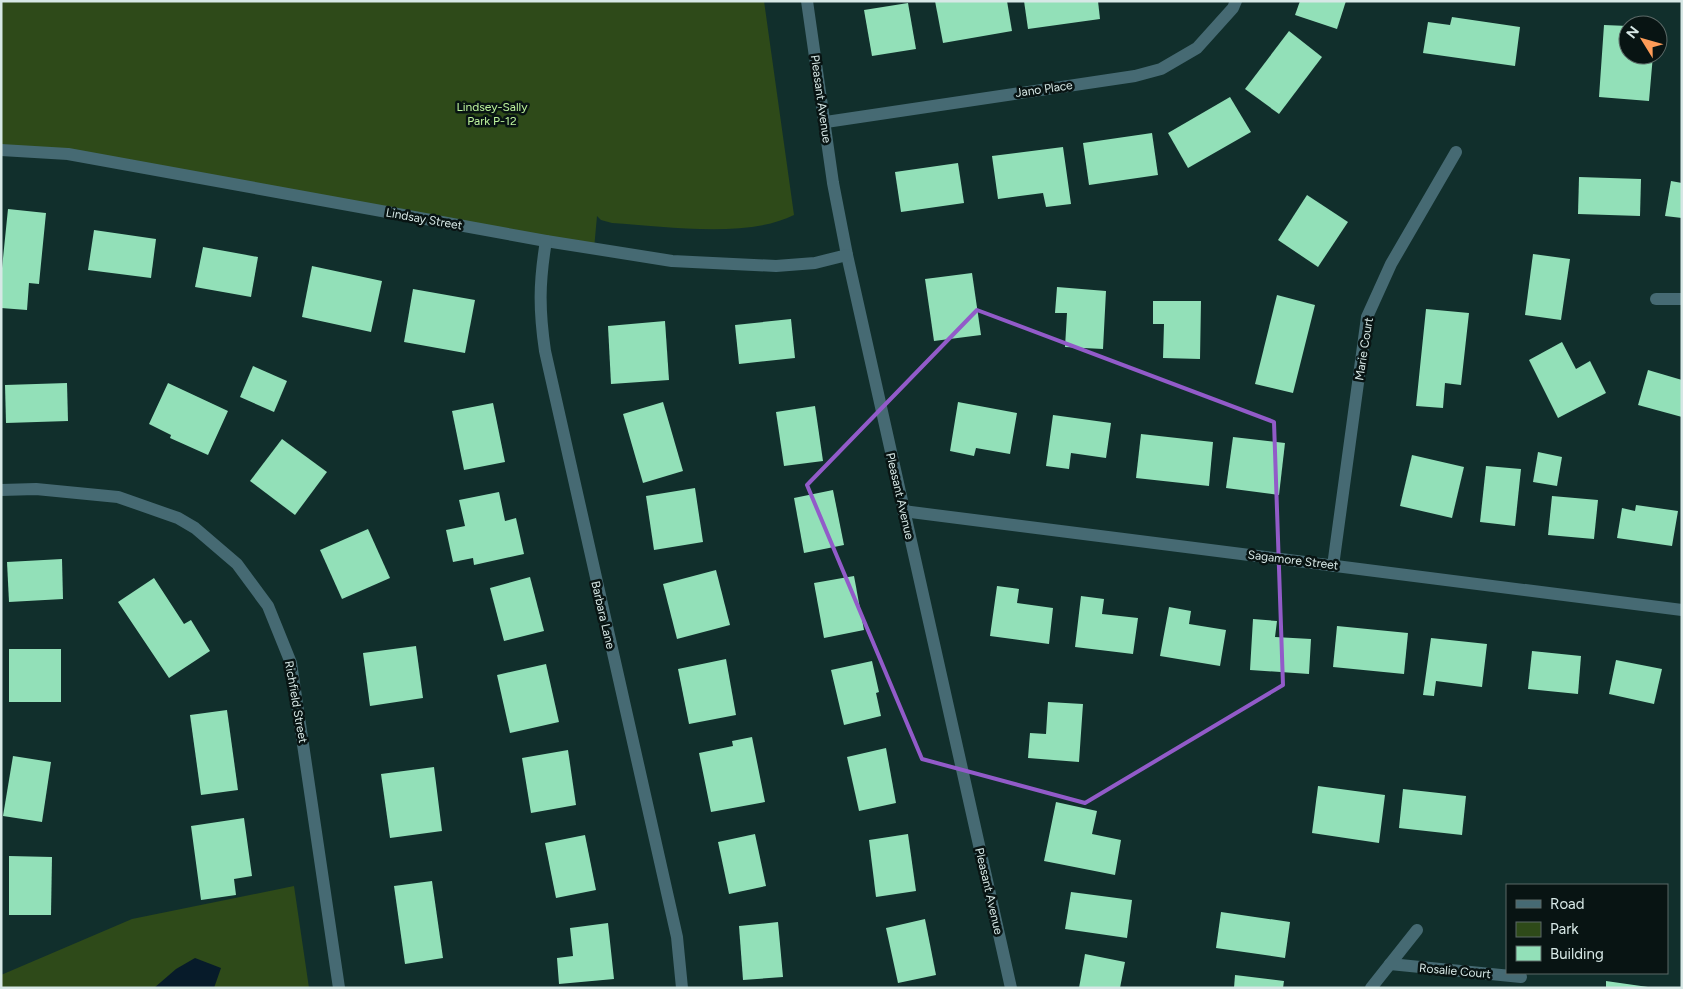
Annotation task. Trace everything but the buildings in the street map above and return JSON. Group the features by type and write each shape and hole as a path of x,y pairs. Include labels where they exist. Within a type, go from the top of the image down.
{"street":[{"name":"Pleasant Avenue","path":"807,1 826,122 833,182 847,255 1011,988"},
{"name":"Jano Place","path":"826,122 1135,76 1161,69 1198,48 1236,1"},
{"name":"Lindsay Street","path":"1,150 68,154 546,242 672,261 733,266 776,266 815,263 847,255"},
{"name":"Marie Court","path":"1333,566 1367,317 1391,264 1456,152"},
{"name":"Barbara Lane","path":"546,242 540,276 539,311 545,352 677,937 682,988"},
{"path":"1656,299 1682,299"},
{"name":"Richfield Street","path":"1,490 36,489 118,497 178,518 195,528 237,564 268,606 291,663 338,988"},
{"name":"Sagamore Street","path":"903,511 1682,610"},
{"path":"1371,988 1417,930"},
{"name":"Rosalie Court","path":"1390,964 1521,977"}],"highlighted area":[{"path":"977,310 1274,422 1283,685 1085,803 922,759 807,485"}],"green space":[{"name":"Lindsey-Sally Park P-12","path":"1,1 764,1 794,215 753,227 729,229 680,228 612,223 601,220 597,216 594,249 64,151 1,151"},
{"path":"294,886 309,988 1,988 1,975 132,919"}],"water":[{"path":"195,958 221,968 214,988 154,988 176,969"}]}
